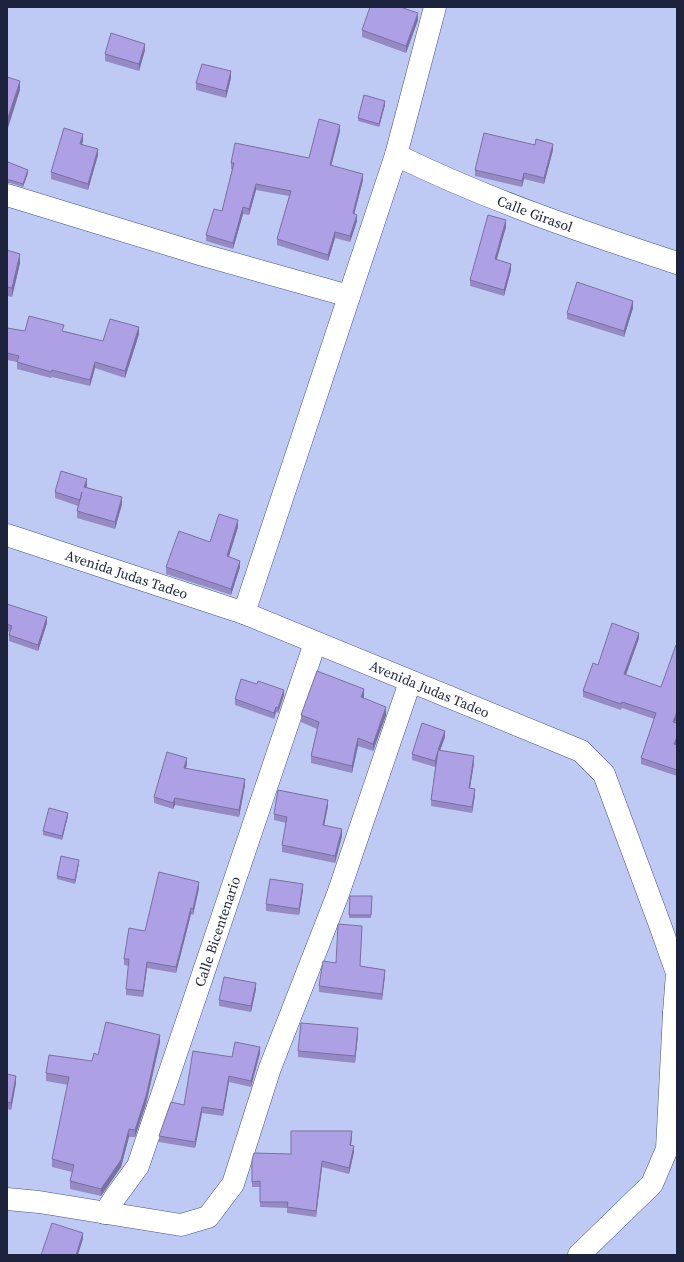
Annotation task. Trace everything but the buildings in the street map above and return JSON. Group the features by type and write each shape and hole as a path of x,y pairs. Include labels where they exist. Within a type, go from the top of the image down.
{"street":[{"path":"244,613 396,155 435,7"},
{"name":"Calle Girasol","path":"396,155 443,178 551,219 677,263"},
{"path":"7,195 203,255 350,296"},
{"name":"Avenida Judas Tadeo","path":"7,535 244,613 581,751 604,774 676,973 676,1013 667,1149 652,1184 579,1255"},
{"name":"Calle Bicentenario","path":"106,1213 116,1196 138,1166 315,643"},
{"path":"7,1199 40,1202 181,1225 208,1217 233,1184 270,1068 338,894 410,682"}]}
